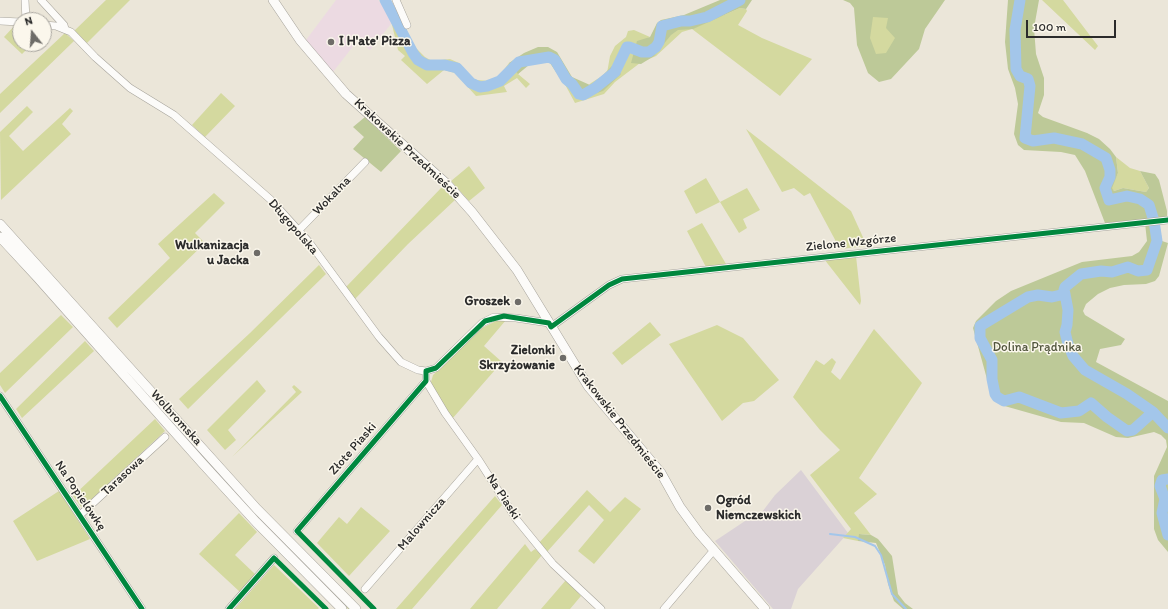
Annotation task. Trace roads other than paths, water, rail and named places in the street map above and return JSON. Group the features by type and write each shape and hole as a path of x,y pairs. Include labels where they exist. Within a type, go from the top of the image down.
{"main road":[{"name":"Krakowskie Przedmieście","path":"273,0 300,40 346,94 447,184 467,206 517,270 588,386 661,474 688,520 764,609"},
{"name":"Wolbromska","path":"0,224 257,509 356,609"},
{"name":"Wolbromska","path":"0,237 214,476 342,609"}],"street":[{"path":"25,0 26,12"},
{"name":"Długopolska","path":"41,0 64,25 65,29 130,88 174,115 270,200 299,230 392,354 409,367 426,371"},
{"path":"396,0 407,25"},
{"path":"0,21 12,22"},
{"path":"52,27 65,29"},
{"name":"Wokalna","path":"299,230 365,162"},
{"name":"Zielone Wzgórze","path":"550,325 609,285 622,279 1165,220"},
{"path":"530,320 537,315 539,306"},
{"path":"426,381 426,371 436,368 485,321 500,316 530,320 550,325"},
{"name":"Na Piaski","path":"426,381 445,413 478,459 517,520 553,564 601,609"},
{"name":"Złote Piaski","path":"297,531 426,381"},
{"name":"Na Popielówkę","path":"0,396 142,609"},
{"name":"Tarasowa","path":"80,515 165,437"},
{"name":"Malownicza","path":"365,589 478,459"},
{"path":"664,609 714,550"},
{"path":"229,609 274,558"}],"waterway":[{"path":"385,0 413,53 418,60 427,65 445,65 457,68 471,83 480,87 500,81 519,62 549,57 555,60 566,79 572,84 579,94 583,95 595,88 615,72 627,47 642,52 649,52 656,47 659,42 662,26 707,17 740,0"},
{"path":"1020,0 1015,30 1016,69 1020,76 1028,79 1030,86 1025,138 1033,141 1054,138 1082,144 1106,158 1110,170 1110,177 1105,188 1109,200 1127,196 1140,199 1149,205 1154,221 1157,241 1147,270 1138,271 1128,267 1112,272 1101,271 1081,274 1065,287 1065,294 1052,297 1038,295 1028,297 980,326 980,338 992,360 992,379 995,394 1004,401 1019,397 1061,413 1079,411 1091,403 1107,417 1127,431 1133,430 1153,412 1168,428"},
{"path":"1065,294 1068,310 1065,332 1073,356 1085,370 1127,394 1153,412"},
{"path":"1168,479 1162,480 1160,486 1165,499 1162,513 1168,535"},
{"path":"830,534 855,537 875,546 881,555 892,594 906,609"}],"place":[{"name":"I H'ate' Pizza","path":"331,42"},
{"name":"Wulkanizacja u Jacka","path":"257,253"},
{"name":"Groszek","path":"518,302"},
{"name":"Zielonki Skrzyżowanie","path":"563,358"},
{"name":"Ogród Niemczewskich","path":"708,508"}],"park label":[{"name":"Dolina Prądnika","path":"1037,348"}]}
